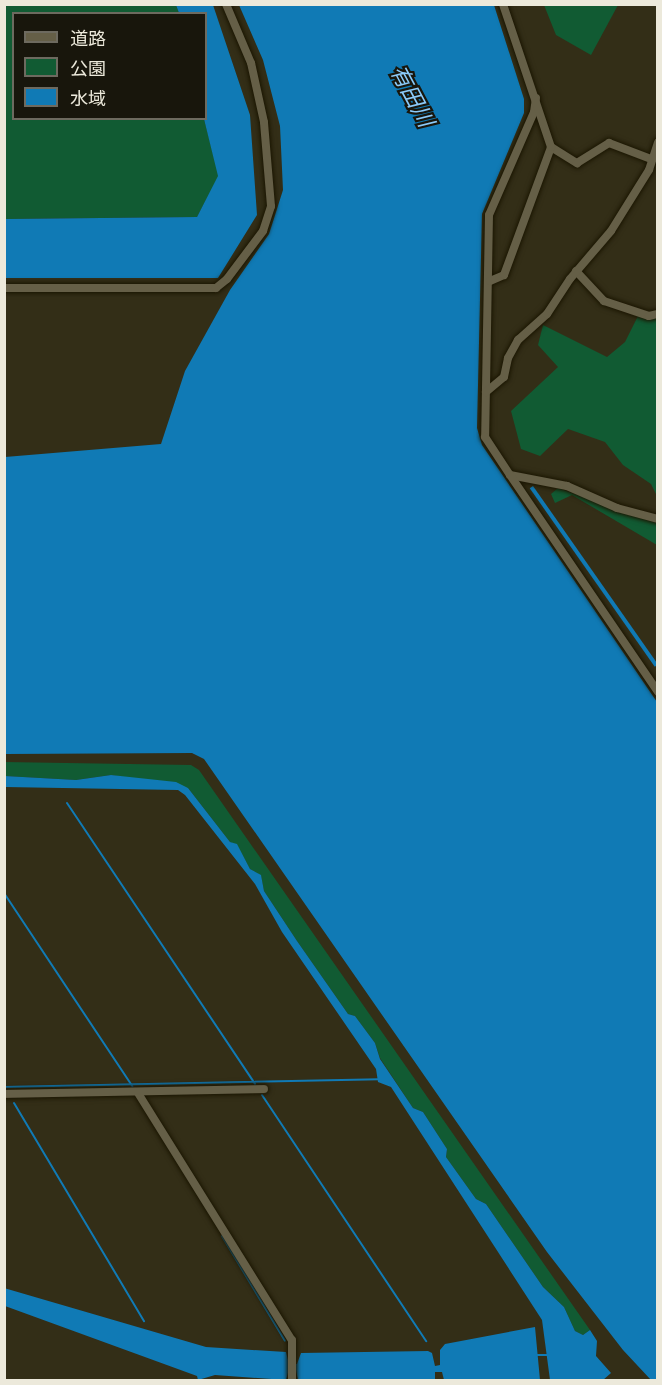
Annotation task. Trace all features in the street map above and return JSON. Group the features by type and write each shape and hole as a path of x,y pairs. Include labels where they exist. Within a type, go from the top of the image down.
{"street":[{"path":"4,288 216,288 227,279 263,231 271,206 264,122 251,63 226,4"},
{"path":"490,280 504,275 551,147 503,4"},
{"path":"536,98 534,112 489,215 490,280 485,437 657,692"},
{"path":"486,392 499,385 512,348 547,314 576,271 611,231 649,170 657,142"},
{"path":"551,147 578,163 609,143 651,159"},
{"path":"649,170 657,177"},
{"path":"576,271 604,301 649,316 657,314"},
{"path":"510,474 567,486 617,508 657,519"},
{"path":"4,1094 264,1089"},
{"path":"138,1093 292,1340 292,1371"}],"green space":[{"path":"4,5 176,5 179,12 12,12 12,120 204,120 219,176 197,217 5,219"},
{"path":"544,5 618,5 591,55 556,35"},
{"path":"638,316 657,319 657,496 651,484 623,465 605,442 568,429 540,456 521,449 511,411 558,367 538,345 543,325 607,357 625,342"},
{"path":"558,488 657,523 657,545 572,495 555,503 551,494"},
{"path":"4,762 191,765 199,770 590,1330 583,1335 575,1331 564,1307 543,1287 486,1204 476,1199 446,1157 447,1149 423,1112 413,1108 380,1058 375,1043 355,1016 348,1014 297,941 264,891 261,876 250,869 237,845 230,842 188,788 111,775 76,780 5,776"}],"water":[{"path":"176,5 213,5 250,115 257,215 218,278 5,278 5,219 197,217 218,176 204,120 207,120 207,12 179,12"},
{"name":"有田川","path":"239,5 494,5 524,99 524,113 482,214 477,428 482,445 657,702 657,1380 651,1380 623,1350 547,1252 204,759 192,753 5,754 5,457 161,444 185,371 230,290 269,234 283,190 280,126 263,60"},
{"path":"533,486 658,665 655,667 530,488"},
{"path":"111,775 176,782 188,788 230,842 237,844 250,869 261,875 264,891 297,941 348,1014 355,1016 375,1043 380,1059 413,1108 423,1112 447,1149 446,1157 476,1199 486,1204 543,1287 564,1307 575,1331 583,1335 590,1330 597,1341 596,1356 611,1373 603,1380 550,1380 542,1320 391,1087 378,1082 376,1069 282,932 255,884 185,795 178,790 5,787 5,776 76,780"},
{"path":"4,1288 206,1347 286,1352 289,1364 297,1364 301,1353 428,1351 432,1353 435,1366 440,1365 440,1350 445,1344 535,1327 540,1380 444,1380 442,1372 435,1372 435,1380 298,1380 296,1370 289,1369 286,1380 215,1375 198,1380 197,1376 5,1306"}],"waterway":[{"path":"67,803 255,1084"},
{"path":"4,893 132,1086"},
{"path":"4,1087 379,1079"},
{"path":"262,1095 426,1341"},
{"path":"14,1103 144,1321"},
{"path":"222,1236 285,1341"},
{"path":"537,1355 549,1355"}]}
